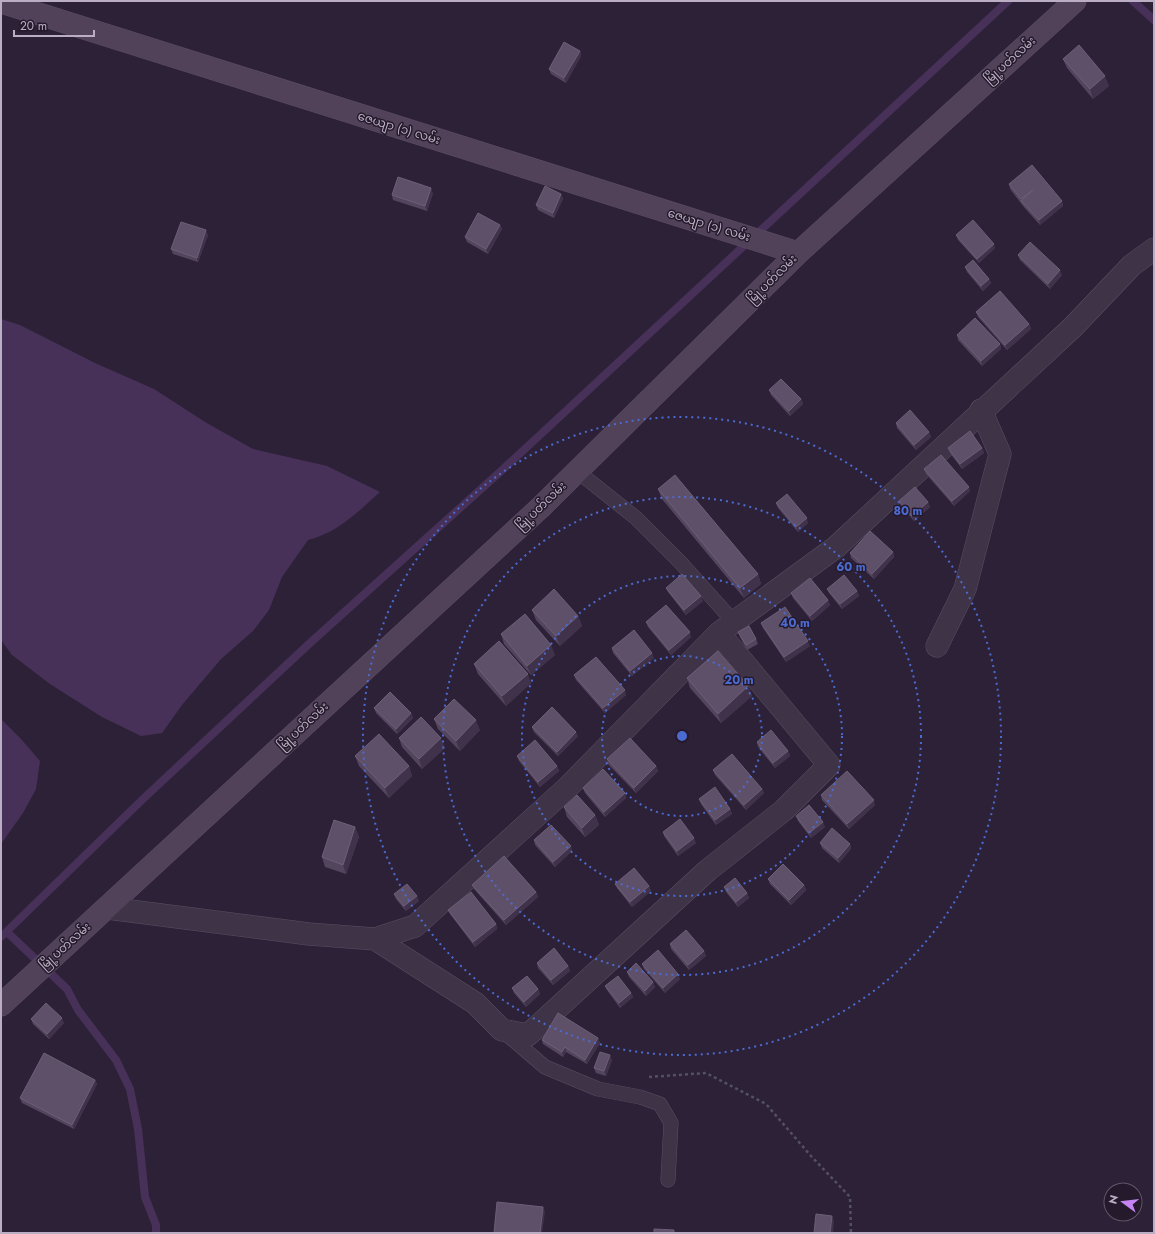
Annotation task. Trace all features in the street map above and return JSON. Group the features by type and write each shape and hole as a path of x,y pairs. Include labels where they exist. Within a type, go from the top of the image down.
{"main road":[{"name":"မြို့ပတ်လမ်း","path":"1,1005 535,512 798,253 1075,1"},
{"name":"ဇေယျာ (၁) လမ်း","path":"1,2 798,253"}],"street":[{"path":"107,908 309,934 375,939 415,926 567,788 726,627 836,547 981,410 1073,327 1132,265 1154,249"},
{"path":"937,646 965,589 1000,454 981,410"},
{"path":"375,939 475,1003 502,1030 528,1035 708,870 784,810 829,765 726,627"}],"lane":[{"path":"577,471 636,518 680,562 726,627"},
{"path":"502,1030 545,1066 598,1089 640,1097 660,1104 671,1123 668,1180"}],"path":[{"path":"640,1097 648,1077 706,1073 766,1104 811,1156 850,1197 851,1233"}],"shaded area":[{"path":"1,319 20,325 95,363 154,389 205,422 253,449 327,466 380,492 338,527 319,537 308,540 282,577 269,610 253,631 221,659 182,705 162,733 141,736 102,717 50,684 12,655 1,640"},
{"path":"1,719 40,761 36,789 23,813 1,844"}],"building":[{"path":"564,42 580,51 564,78 549,69"},
{"path":"1079,45 1105,76 1090,89 1063,59"},
{"path":"1032,165 1062,201 1039,220 1021,201 1033,190 1021,199 1009,184"},
{"path":"398,177 431,188 425,206 392,195"},
{"path":"545,186 561,194 553,213 536,205"},
{"path":"478,213 500,225 486,249 465,237"},
{"path":"973,220 994,244 977,259 956,235"},
{"path":"181,222 206,230 197,258 171,249"},
{"path":"1030,242 1060,270 1048,284 1018,255"},
{"path":"973,260 989,279 981,286 965,267"},
{"path":"1000,291 1029,324 1005,345 976,312"},
{"path":"975,318 1000,344 981,361 957,335"},
{"path":"781,379 801,399 789,411 769,390"},
{"path":"910,410 929,432 914,445 896,423"},
{"path":"970,431 982,448 960,464 948,448"},
{"path":"941,455 969,487 952,501 924,469"},
{"path":"675,475 758,574 740,588 658,489"},
{"path":"915,487 928,502 912,516 899,501"},
{"path":"787,494 807,518 796,527 776,503"},
{"path":"870,531 893,552 872,574 850,553"},
{"path":"682,574 701,596 684,610 666,588"},
{"path":"844,575 857,591 840,604 827,589"},
{"path":"810,578 828,600 810,616 791,593"},
{"path":"554,589 578,616 556,636 532,610"},
{"path":"666,605 690,632 669,650 646,622"},
{"path":"785,607 808,641 784,657 761,623"},
{"path":"525,614 551,645 527,666 501,634"},
{"path":"749,626 756,639 746,645 738,632"},
{"path":"634,630 652,653 630,671 612,648"},
{"path":"499,641 528,674 502,696 474,664"},
{"path":"718,651 748,686 718,714 687,678"},
{"path":"596,657 625,690 603,708 574,675"},
{"path":"390,692 411,713 396,729 374,708"},
{"path":"454,699 476,720 456,741 434,719"},
{"path":"552,707 576,732 557,752 532,727"},
{"path":"421,717 441,738 419,759 399,738"},
{"path":"771,730 788,751 773,763 757,742"},
{"path":"379,734 409,766 385,788 355,756"},
{"path":"630,738 656,766 634,788 607,759"},
{"path":"535,740 557,766 538,782 517,756"},
{"path":"732,754 762,789 744,805 713,770"},
{"path":"603,769 625,793 604,812 583,788"},
{"path":"847,771 874,800 847,824 821,795"},
{"path":"715,787 730,809 715,820 699,799"},
{"path":"577,795 595,815 582,828 564,807"},
{"path":"809,805 823,822 809,833 796,816"},
{"path":"680,819 694,838 677,851 663,832"},
{"path":"334,820 355,827 343,865 322,857"},
{"path":"551,825 571,846 553,862 534,840"},
{"path":"832,828 850,844 838,858 820,843"},
{"path":"504,856 536,892 504,920 472,885"},
{"path":"783,864 804,885 789,900 768,879"},
{"path":"634,868 649,886 630,902 615,884"},
{"path":"735,878 747,893 736,902 724,887"},
{"path":"407,884 417,896 404,906 394,894"},
{"path":"471,892 496,924 473,942 448,910"},
{"path":"686,930 704,951 688,965 670,944"},
{"path":"554,948 568,966 551,980 537,963"},
{"path":"658,950 678,974 663,988 642,964"},
{"path":"636,963 653,982 645,991 627,972"},
{"path":"527,976 538,989 524,1002 512,988"},
{"path":"618,976 631,993 619,1003 605,986"},
{"path":"46,1003 62,1018 47,1034 31,1019"},
{"path":"558,1013 598,1038 585,1060 565,1047 562,1052 542,1040"},
{"path":"600,1052 610,1055 604,1071 594,1068"},
{"path":"44,1053 95,1080 72,1125 20,1098"},
{"path":"497,1202 543,1207 540,1233 494,1233"},
{"path":"816,1214 832,1216 830,1233 814,1233"},
{"path":"654,1229 674,1230 674,1233 654,1233"}],"waterway":[{"path":"1,937 143,799 310,643 500,472 1008,1"},
{"path":"1133,1 1154,20"},
{"path":"7,932 67,989 78,1010 116,1060 130,1089 138,1129 145,1197 156,1225 156,1233"}]}
